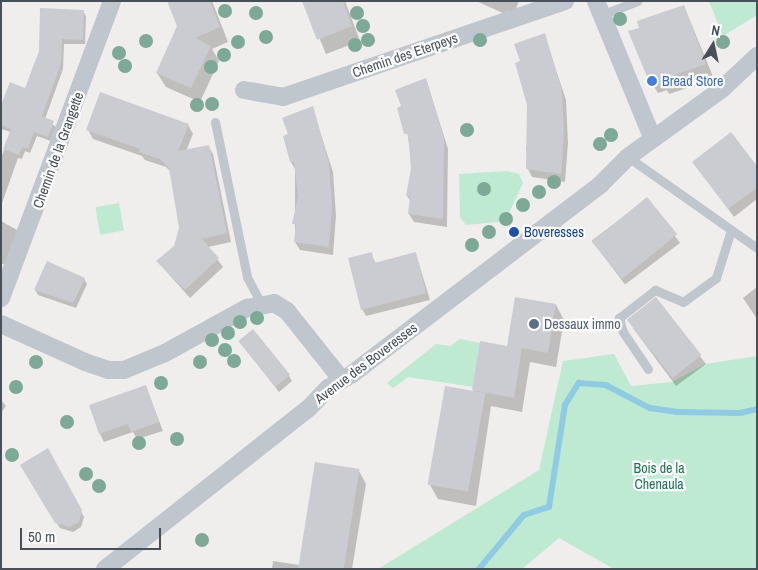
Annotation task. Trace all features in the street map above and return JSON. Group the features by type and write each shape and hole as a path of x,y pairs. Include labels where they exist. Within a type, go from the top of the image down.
{"street":[{"name":"Chemin de la Grangette","path":"1,298 112,1"},
{"name":"Chemin des Eterpeys","path":"244,90 283,97 565,1"},
{"path":"598,8 653,139"},
{"name":"Avenue des Boveresses","path":"105,569 342,380 601,184 628,158 722,89 757,56"},
{"path":"1,324 85,362 108,370 124,370 165,353 261,303 274,303 287,310 342,380"}],"lane":[{"path":"598,8 637,1"},
{"path":"215,122 247,277 261,303"},
{"path":"628,158 757,248"},
{"path":"648,369 623,332 619,318 655,290 683,302 716,278 731,230"}],"green space":[{"path":"709,1 757,1 757,15 723,36"},
{"path":"507,171 519,174 523,183 508,215 498,222 466,225 460,217 459,174"},
{"path":"119,203 124,231 100,235 95,207"},
{"path":"460,339 480,343 473,387 408,377 393,388 387,383 436,344 450,346"},
{"name":"Bois de la Chenaula","path":"614,354 631,386 672,382 705,364 757,356 757,569 614,569 559,538 522,569 378,569 539,470 563,361"}],"building":[{"path":"167,1 210,1 220,27 195,38 211,46 191,88 156,73 177,26"},
{"path":"302,1 343,1 352,26 317,40"},
{"path":"684,5 706,64 660,80 658,76 648,79 628,31 639,28 637,21"},
{"path":"40,8 84,10 83,40 62,39 61,64 42,116 54,121 48,137 34,132 28,149 22,147 19,155 3,149 11,129 1,125 1,105 10,82 25,88 39,51"},
{"path":"545,33 562,91 564,134 561,174 526,169 527,105 515,63 520,61 514,44"},
{"path":"426,78 444,139 443,219 408,214 410,196 406,196 411,168 408,134 404,134 397,108 401,106 395,90"},
{"path":"100,92 189,124 178,151 209,145 227,233 202,239 219,258 185,290 156,261 174,246 179,228 169,168 160,159 139,152 140,149 86,130"},
{"path":"313,106 329,163 332,207 329,247 294,242 296,224 292,224 298,196 294,162 290,162 283,136 288,134 282,118"},
{"path":"731,132 757,166 757,188 728,209 692,162"},
{"path":"647,197 677,234 622,279 592,242"},
{"path":"372,252 374,263 416,252 426,293 361,310 348,258"},
{"path":"47,261 85,278 73,303 34,290"},
{"path":"515,297 556,304 548,353 522,348 514,398 472,390 480,341 507,346"},
{"path":"656,297 702,355 672,378 627,320"},
{"path":"253,329 290,375 275,387 238,341"},
{"path":"146,385 159,422 131,432 128,424 99,434 89,405"},
{"path":"445,386 485,393 468,492 428,484"},
{"path":"48,448 82,510 79,522 70,527 55,523 20,465"},
{"path":"315,462 359,469 344,569 298,569"}],"waterway":[{"path":"479,569 524,515 549,507 565,405 579,383 606,385 650,408 678,412 740,413 757,409"}],"place":[{"name":"Bread Store","path":"652,81"},
{"name":"Boveresses","path":"514,232"},
{"name":"Dessaux immo","path":"534,324"}]}
